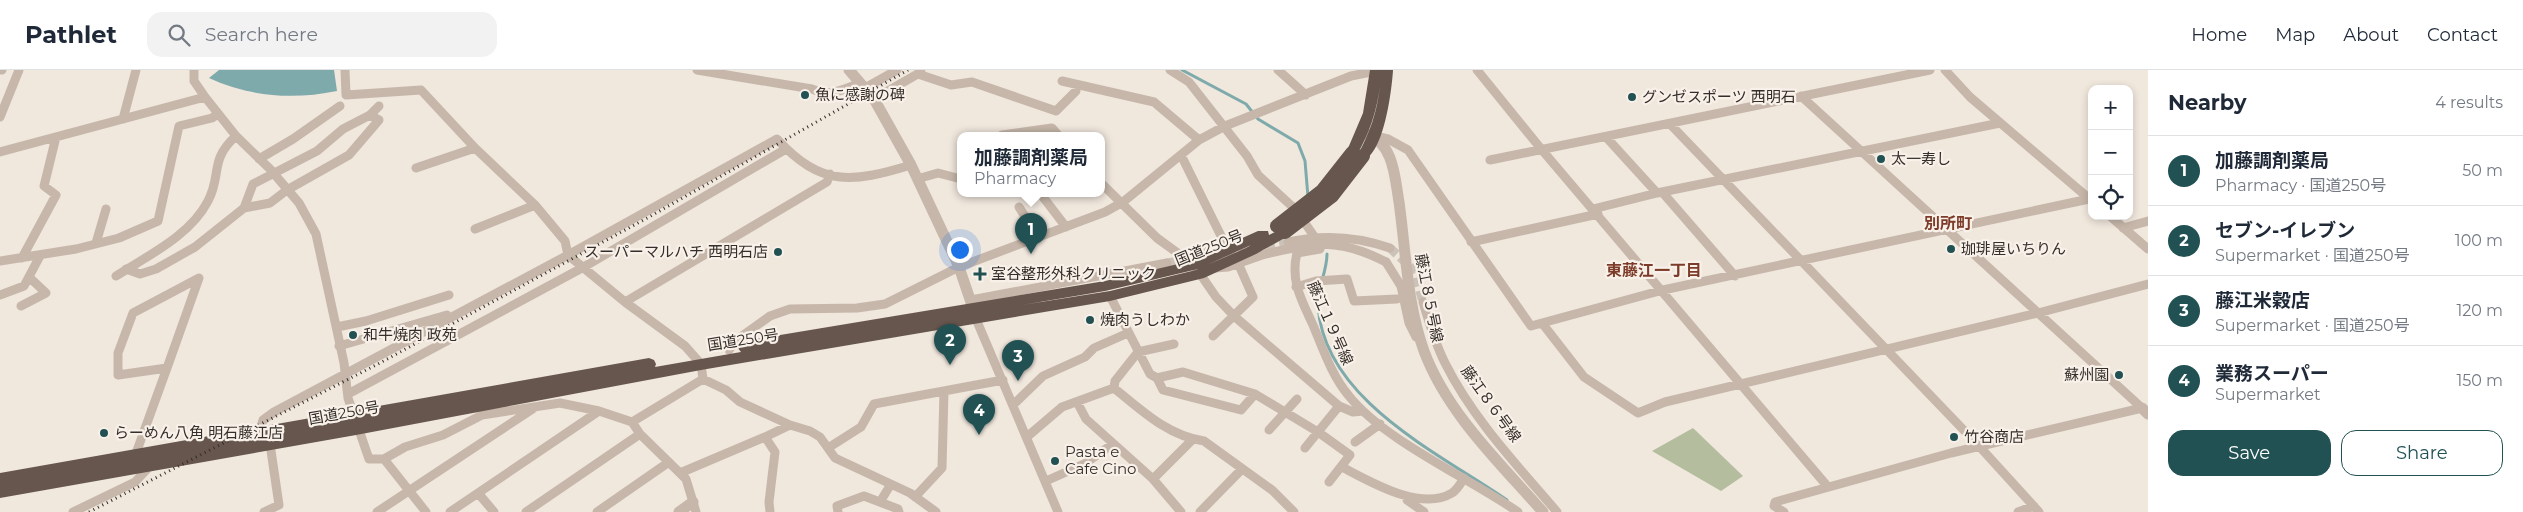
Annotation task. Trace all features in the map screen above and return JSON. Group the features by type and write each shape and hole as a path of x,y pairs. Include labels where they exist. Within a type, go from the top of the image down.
{"highway":[{"name":"国道250号","path":"0,480 259,433 355,423 699,366 974,309 1110,296 1251,251 1284,233 1332,196 1384,111 1383,70"},
{"name":"国道250号","path":"699,366 729,350 1106,286 1202,267"},
{"name":"国道250号","path":"0,491 270,444 355,423"}],"street":[{"path":"0,117 19,70"},
{"path":"123,119 136,70"},
{"path":"194,70 194,81 205,97 236,136 300,203 316,234 344,363 342,375 355,423 369,459 384,459 405,447 443,434 482,415 560,403 599,411 632,422 640,434 686,479 694,507 679,512"},
{"path":"345,70 346,95 421,90 475,148 535,205 565,241 568,255 625,302 685,346 699,366 740,402 769,417 810,431 820,437 835,458 891,484 915,497 936,512"},
{"path":"697,70 812,89 820,94 834,94 862,86 897,70"},
{"path":"849,70 874,100 911,166 958,267 1058,512"},
{"path":"1170,70 1189,82 1225,126 1258,175 1295,209 1314,236"},
{"path":"1278,70 1306,95"},
{"path":"729,350 738,340 770,316 790,309 857,308 885,304 958,267 1105,212 1123,202 1199,140 1225,126 1351,76 1383,70"},
{"path":"1477,70 1542,150 1596,211 1828,486"},
{"path":"1490,160 1930,70"},
{"path":"1945,70 1970,97 2088,198"},
{"path":"874,100 921,72 951,85 972,82 1056,111 1076,91"},
{"path":"1062,81 1154,102 1167,111 1199,140"},
{"path":"1801,96 2146,409"},
{"path":"0,152 205,97"},
{"path":"259,159 293,139 340,106"},
{"path":"244,208 253,184 316,151 343,129 370,115 379,106"},
{"path":"0,261 40,256 119,238 158,221 179,126 212,118 218,114"},
{"path":"126,270 140,274 156,269 195,247 244,208 270,203 287,190 349,155 379,120 370,115"},
{"path":"1470,242 1660,193 2000,123"},
{"path":"1670,124 1979,446 2036,509"},
{"path":"1023,132 1052,128 1055,132"},
{"path":"1369,134 1388,138 1408,150 1470,242 1531,326 1662,290 1803,262 2088,200"},
{"name":"藤江８５号線","path":"1369,134 1387,152 1393,170 1400,230 1423,350 1448,396 1544,512"},
{"path":"116,276 192,224 208,200 220,150 236,136"},
{"path":"22,258 56,195 44,186 56,137"},
{"path":"1606,137 1735,276"},
{"path":"259,433 263,420 274,412 568,255 777,139 806,166 820,173 849,176 911,166"},
{"path":"416,168 475,148"},
{"path":"348,394 582,268 786,149"},
{"path":"1181,154 1225,244 1200,254 1202,267"},
{"path":"625,302 827,182 830,174"},
{"path":"917,179 938,174 957,179"},
{"path":"1105,188 1114,198 1123,202 1157,238 1202,267 1234,316 1339,406 1353,412 1363,411"},
{"path":"1043,197 1066,227"},
{"path":"475,229 535,205"},
{"path":"1019,207 1038,237"},
{"path":"96,242 106,209"},
{"path":"2114,220 2148,249"},
{"path":"2123,228 2148,221"},
{"path":"1284,233 1344,236 1375,242 1390,248"},
{"name":"藤江１９号線","path":"1314,236 1320,248 1297,253 1293,264 1296,287 1343,390 1363,411 1380,424 1464,478 1504,508 1518,512"},
{"path":"1202,267 1228,267 1265,254 1323,243 1342,243 1361,248 1386,262 1401,286 1409,323 1423,350"},
{"path":"0,295 24,286 40,256"},
{"path":"974,309 1167,263"},
{"path":"1213,336 1252,297 1238,263"},
{"path":"21,306 46,293 30,277"},
{"path":"135,456 167,368 199,278 133,313 118,353 118,375 167,368"},
{"path":"1296,287 1316,281 1347,279 1354,301 1397,299"},
{"path":"1542,323 1584,377 1638,413 1665,402 2038,313 2148,284"},
{"path":"337,327 366,322 449,295"},
{"path":"1110,296 1150,374 1157,378 1163,390 1241,410 1255,394"},
{"name":"藤江８６号線","path":"1423,302 1429,329 1455,386 1476,415 1557,512"},
{"path":"339,346 465,310"},
{"path":"1014,404 1043,376 1085,357 1094,348 1128,333"},
{"path":"1114,388 1114,381 1138,352 1174,344"},
{"path":"632,422 699,366"},
{"path":"1157,378 1183,372 1255,394 1285,412 1318,432 1350,455 1329,482"},
{"path":"828,448 861,427 874,404 1003,380"},
{"path":"1028,436 1062,407 1114,388"},
{"path":"1114,388 1168,428 1191,441 1204,441 1272,490 1294,512"},
{"path":"915,497 942,468 944,391"},
{"path":"1269,430 1298,399"},
{"path":"1077,402 1086,419 1153,479 1181,512"},
{"path":"377,512 538,406"},
{"path":"1305,448 1339,406"},
{"path":"1784,512 1774,506 1775,502 1979,446 2146,409"},
{"path":"450,512 599,411"},
{"path":"1356,442 1380,424"},
{"path":"680,473 790,425"},
{"path":"526,512 640,434"},
{"path":"764,437 774,452 769,502 770,512"},
{"path":"1153,479 1191,441"},
{"path":"264,512 279,505 270,444"},
{"path":"1046,481 1084,464 1113,444"},
{"path":"384,459 426,512"},
{"path":"598,512 669,462"},
{"path":"73,512 135,482 151,464"},
{"path":"1342,467 1407,500 1424,512"},
{"path":"1200,512 1242,469"},
{"path":"1407,500 1439,500 1453,493 1464,478"},
{"path":"880,502 891,484"},
{"path":"478,493 494,512"},
{"path":"838,512 837,506 864,496 898,508 899,512"},
{"path":"2018,512 2036,509"}],"green space":[{"path":"1693,428 1743,476 1721,491 1652,451"}],"water":[{"path":"219,70 334,70 337,91 288,96 256,93 209,78"}],"waterway":[{"path":"1182,70 1246,104 1258,119 1298,143 1305,161 1308,197"},
{"path":"1327,254 1318,306 1325,339 1340,369 1363,396 1389,421 1419,443 1507,500"}],"tunnel":[{"path":"1226,253 1288,242"},
{"path":"1390,248 1414,270 1423,302"},
{"path":"1167,263 1209,256"}],"railway":[{"path":"89,512 378,364 649,217 908,70"}],"place":[{"name":"魚に感謝の碑","path":"805,95"},
{"name":"グンゼスポーツ 西明石","path":"1632,97"},
{"name":"太一寿し","path":"1881,159"},
{"name":"珈琲屋いちりん","path":"1951,249"},
{"name":"スーパーマルハチ 西明石店","path":"778,252"},
{"name":"加藤調剤薬局","path":"1031,254"},
{"name":"室谷整形外科クリニック","path":"980,274"},
{"name":"焼肉うしわか","path":"1090,320"},
{"name":"和牛焼肉 政苑","path":"353,335"},
{"name":"セブン-イレブン","path":"950,365"},
{"name":"蘇州園","path":"2119,375"},
{"name":"藤江米穀店","path":"1018,381"},
{"name":"らーめん八角 明石藤江店","path":"104,433"},
{"name":"業務スーパー","path":"979,435"},
{"name":"竹谷商店","path":"1954,437"},
{"name":"Pasta e Cafe Cino","path":"1055,461"}],"district":[{"name":"別所町","path":"1948,223"},
{"name":"東藤江一丁目","path":"1654,270"}]}
